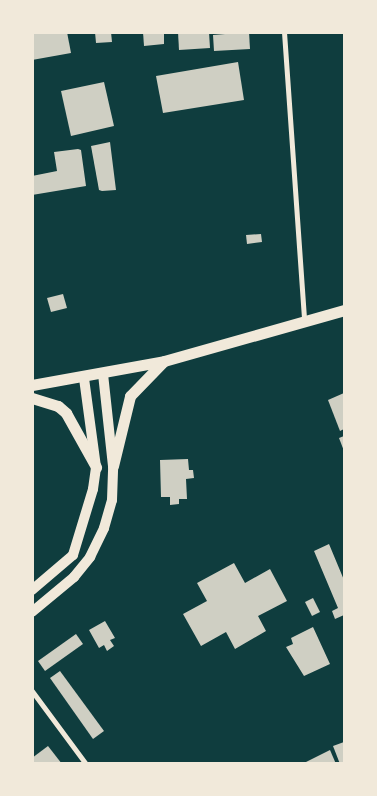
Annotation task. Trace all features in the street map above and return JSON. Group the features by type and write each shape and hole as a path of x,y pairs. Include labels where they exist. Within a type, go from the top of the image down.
{"highway":[{"path":"32,385 84,378 164,362 304,324 344,310"},
{"path":"113,466 130,396 164,362"},
{"path":"32,398 58,406 66,413 96,467"}],"main road":[{"path":"32,612 74,577 90,557 104,528 112,500 113,466 103,374"},
{"path":"32,590 73,555 93,489 96,467 84,378"}],"street":[{"path":"284,32 304,324"},
{"path":"32,690 86,764"}],"building":[{"path":"32,32 67,32 71,53 32,60"},
{"path":"95,32 111,32 112,42 96,43"},
{"path":"143,32 164,32 164,44 144,46"},
{"path":"178,32 209,32 210,48 179,50"},
{"path":"249,32 250,49 214,51 213,35"},
{"path":"238,62 244,100 163,113 156,76"},
{"path":"104,82 114,126 71,136 61,91"},
{"path":"110,142 116,190 102,191 99,190 91,146"},
{"path":"81,150 86,186 32,195 32,176 57,171 54,152"},
{"path":"261,234 262,242 247,244 246,235"},
{"path":"63,294 67,308 51,312 47,298"},
{"path":"344,393 344,429 340,431 328,400"},
{"path":"344,436 344,451 339,438"},
{"path":"188,459 189,470 193,470 194,478 186,479 187,499 179,499 179,504 170,505 170,497 161,497 160,460"},
{"path":"329,544 344,580 344,615 335,619 332,611 338,608 314,551"},
{"path":"234,563 245,583 270,569 287,601 258,616 266,631 235,649 226,632 201,646 183,614 207,601 197,583"},
{"path":"313,598 320,612 312,616 305,602"},
{"path":"105,621 115,638 110,640 114,646 107,651 104,645 99,648 89,630"},
{"path":"313,627 330,664 304,676 286,647 293,644 291,638"},
{"path":"76,634 83,644 45,671 38,661"},
{"path":"60,671 104,731 93,739 50,678"},
{"path":"344,742 344,764 340,764 333,746"},
{"path":"48,746 62,764 32,764 32,758"},
{"path":"330,750 336,764 302,764"}]}
